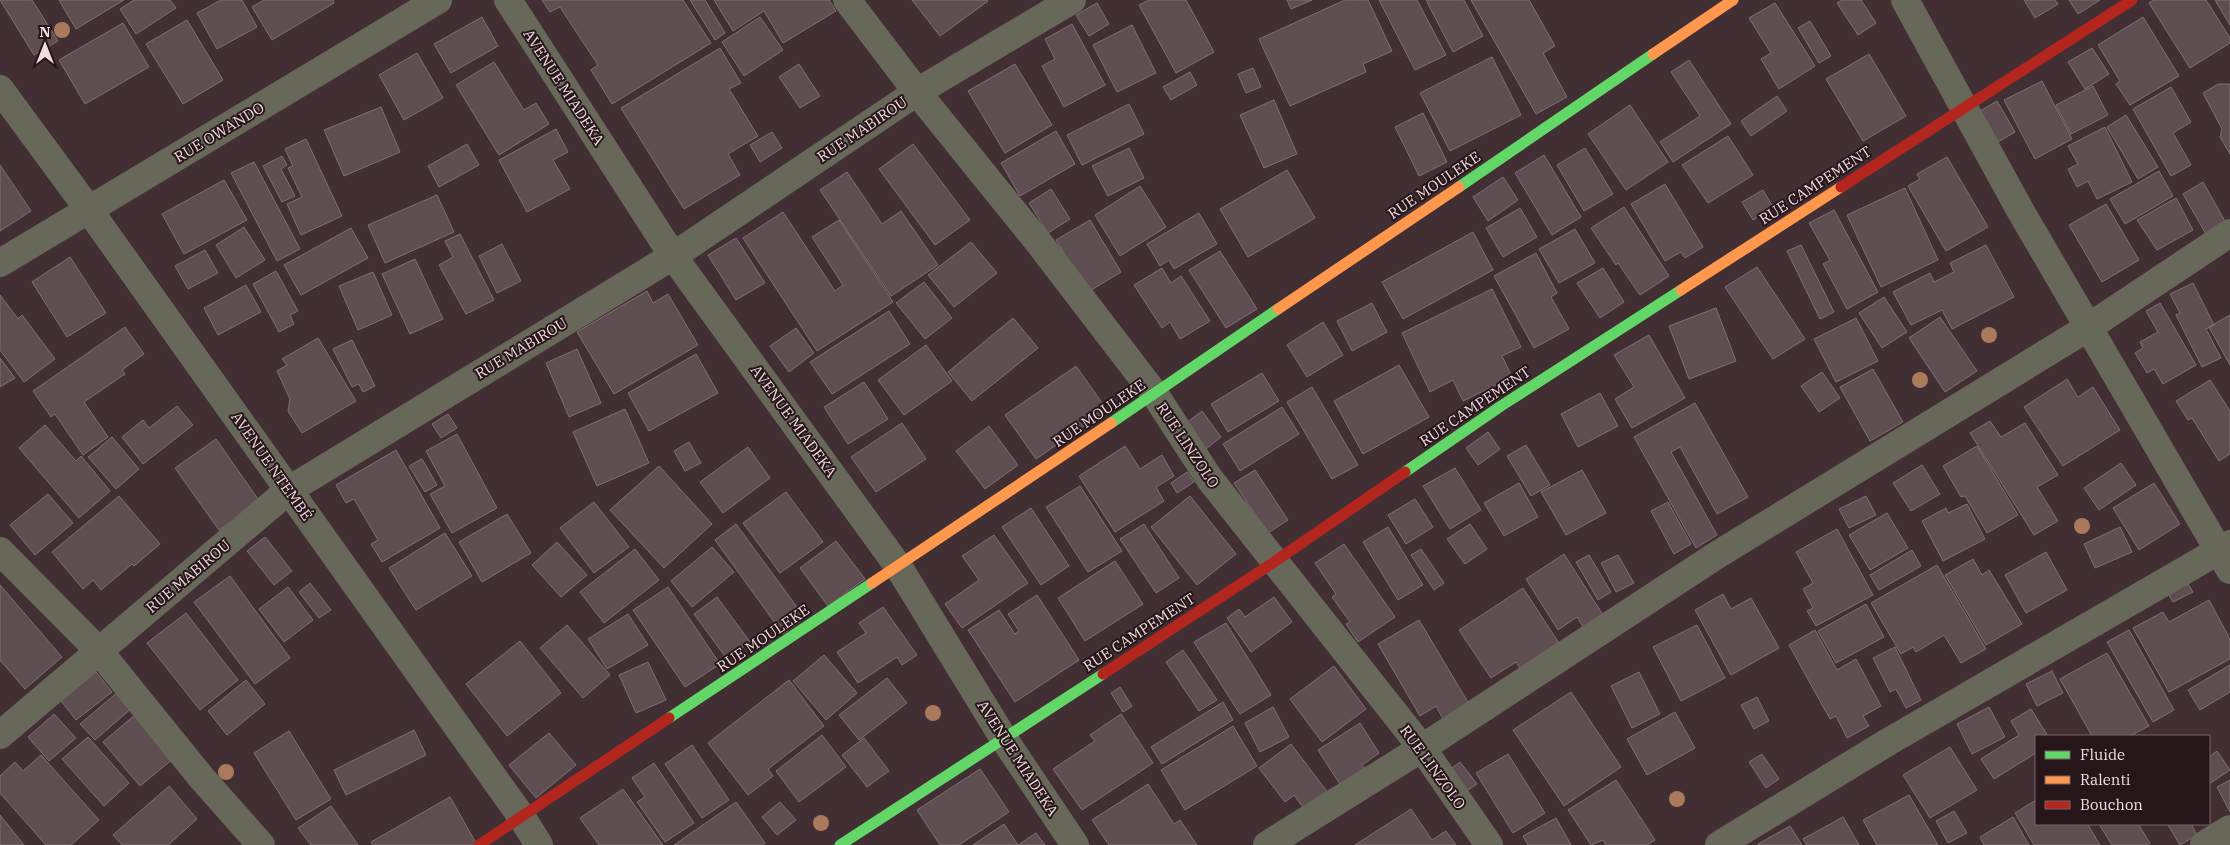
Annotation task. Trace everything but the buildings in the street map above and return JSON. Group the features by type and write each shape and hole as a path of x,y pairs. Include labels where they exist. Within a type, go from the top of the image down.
{"street":[{"name":"RUE OWANDO","path":"0,263 438,0"},
{"name":"AVENUE MIADEKA","path":"508,0 673,256 898,566 1004,739 1075,845"},
{"name":"RUE LINZOLO","path":"847,0 917,92 1039,243 1154,393 1208,478 1422,748 1489,845"},
{"name":"RUE MABIROU","path":"0,735 289,490 673,256 917,92 1072,0"},
{"name":"RUE MOULEKE","path":"479,845 898,566 1733,0"},
{"path":"1719,845 1888,742 2226,555 2089,327 1963,108 1906,0"},
{"name":"RUE CAMPEMENT","path":"840,845 1274,562 1501,406 2132,0"},
{"name":"AVENUE NTEMBÉ","path":"0,89 89,210 522,816 538,845"},
{"path":"1267,845 1422,748 1717,555 2089,327 2230,233"},
{"path":"0,551 99,651 200,776 261,845"},
{"path":"2204,845 2230,829"}],"traffic: fast":[{"path":"1459,187 1653,54"},
{"path":"1405,472 1501,406 1681,290"},
{"path":"1111,423 1278,309"},
{"path":"669,718 872,583"},
{"path":"840,845 1103,674"}],"traffic: slow":[{"path":"1653,54 1733,0"},
{"path":"1278,309 1459,187"},
{"path":"1681,290 1841,187"},
{"path":"872,583 1111,423"}],"traffic: jam":[{"path":"1841,187 2132,0"},
{"path":"1103,674 1274,562 1405,472"},
{"path":"479,845 669,718"}]}
